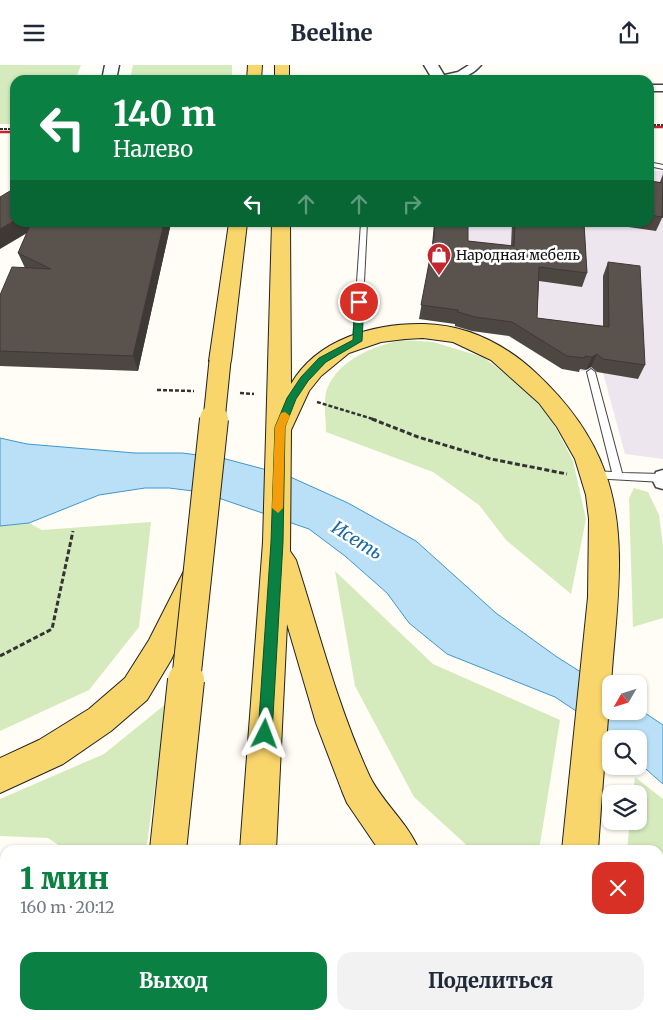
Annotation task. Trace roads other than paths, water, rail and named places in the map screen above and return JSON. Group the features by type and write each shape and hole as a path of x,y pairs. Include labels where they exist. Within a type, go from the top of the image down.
{"main road":[{"path":"169,845 220,361 237,227"},
{"path":"258,845 277,542 280,427 281,227"},
{"path":"280,427 292,398 304,379 322,360 357,341 383,335 434,332 473,340 491,348 508,360 538,387 570,423 594,475 603,533 602,613 580,845"},
{"path":"277,542 332,723 349,766 359,791 397,845"},
{"path":"0,776 51,752 100,720 136,689 160,650 198,570"}],"street":[{"path":"461,75 476,65"}],"lane":[{"path":"357,341 364,227"},
{"path":"591,372 618,476"},
{"path":"594,475 663,479"}],"water":[{"name":"Исеть","path":"0,438 27,444 135,453 182,453 222,458 286,475 348,503 416,541 496,613 557,657 602,685 602,720 648,720 648,715 663,725 663,784 647,770 647,730 602,730 602,733 576,711 555,697 447,654 409,623 387,593 345,556 309,529 201,492 169,488 145,488 99,495 29,523 0,526"}],"railway":[{"path":"654,127 663,127"},
{"path":"0,132 10,132"}],"place":[{"name":"Народная мебель","path":"439,276"}]}
